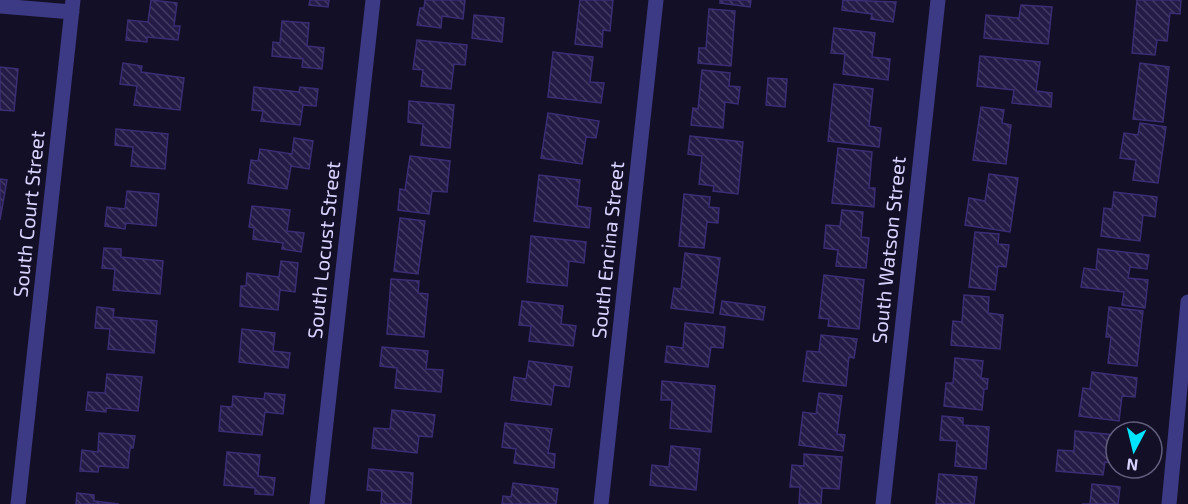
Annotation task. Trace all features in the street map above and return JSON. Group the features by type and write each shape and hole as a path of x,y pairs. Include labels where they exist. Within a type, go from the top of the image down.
{"street":[{"name":"South Locust Street","path":"317,504 372,0"},
{"name":"South Encina Street","path":"601,504 656,0"},
{"name":"South Watson Street","path":"883,504 938,0"},
{"path":"0,6 72,6"},
{"name":"South Court Street","path":"18,504 72,6"},
{"path":"1169,504 1188,302"}],"building":[{"path":"151,0 177,3 174,26 180,26 178,40 147,37 147,42 126,40 128,20 148,22"},
{"path":"310,0 329,0 328,7 309,5"},
{"path":"425,0 465,0 463,19 442,16 441,28 417,25 420,8 424,8"},
{"path":"580,0 613,0 610,31 603,30 602,47 575,44"},
{"path":"720,0 751,0 750,7 720,3"},
{"path":"843,0 896,2 893,22 871,19 872,14 842,10"},
{"path":"1137,0 1181,0 1180,14 1170,13 1167,41 1157,40 1155,55 1132,53"},
{"path":"1021,5 1052,7 1048,44 984,38 986,15 1019,18"},
{"path":"709,9 735,11 731,66 698,63 699,48 706,48"},
{"path":"474,15 504,18 502,42 472,38"},
{"path":"282,21 309,23 307,46 324,48 322,69 302,67 303,59 272,56 273,42 280,43"},
{"path":"834,28 875,33 872,57 890,59 888,80 843,74 845,54 831,53"},
{"path":"417,40 467,45 465,65 454,64 451,89 421,86 423,70 413,69"},
{"path":"553,52 593,57 590,82 604,83 601,103 548,97"},
{"path":"980,56 1040,62 1036,91 1052,93 1051,107 1012,103 1014,90 977,86"},
{"path":"123,63 142,66 141,72 184,78 180,110 134,105 137,86 120,84"},
{"path":"1140,63 1169,67 1163,122 1133,119"},
{"path":"0,67 18,69 14,111 0,110"},
{"path":"702,70 730,73 729,86 740,87 738,104 725,102 723,128 691,125 693,108 698,109"},
{"path":"768,78 787,79 785,107 766,105"},
{"path":"834,84 873,89 869,126 881,128 879,147 828,141"},
{"path":"254,87 299,92 300,87 318,89 316,106 303,105 300,125 261,121 263,111 252,110"},
{"path":"409,101 454,105 450,148 421,145 423,124 408,122"},
{"path":"981,107 1004,110 1002,123 1011,125 1006,164 973,160"},
{"path":"548,113 599,121 596,138 586,137 582,164 541,158"},
{"path":"1140,123 1166,127 1158,183 1133,180 1136,160 1120,158 1124,133 1138,135"},
{"path":"116,129 168,134 165,169 131,166 133,147 115,145"},
{"path":"690,136 743,142 738,194 713,191 714,186 699,184 702,156 688,154"},
{"path":"294,138 313,141 309,169 291,166 287,189 248,183 251,160 258,161 260,149 292,154"},
{"path":"838,148 872,152 869,188 875,188 874,207 832,203"},
{"path":"410,156 450,161 447,192 432,191 429,214 398,210 400,189 405,190"},
{"path":"989,174 1018,178 1010,232 965,225 969,198 985,201"},
{"path":"539,175 580,180 577,206 591,208 589,228 534,221"},
{"path":"0,179 7,180 0,220"},
{"path":"127,191 159,194 156,226 126,223 125,229 105,226 107,207 125,209"},
{"path":"1114,192 1157,197 1155,217 1143,215 1140,241 1101,236 1104,208 1112,209"},
{"path":"684,194 710,197 709,207 719,208 718,223 707,222 704,248 679,246"},
{"path":"252,206 290,210 287,231 304,233 301,252 282,249 283,243 253,239 254,228 249,227"},
{"path":"842,210 863,212 861,237 869,238 866,268 836,266 838,250 824,248 826,225 840,226"},
{"path":"400,218 425,221 418,274 394,271"},
{"path":"975,232 999,234 998,244 1009,245 1006,267 998,266 995,290 969,287"},
{"path":"531,236 586,242 584,263 569,261 567,286 527,282"},
{"path":"104,248 121,249 121,257 163,261 160,294 113,290 115,269 102,268"},
{"path":"1098,249 1149,255 1147,269 1130,267 1128,278 1148,280 1145,308 1122,305 1124,292 1081,287 1084,268 1096,270"},
{"path":"685,253 720,258 713,313 671,308 674,288 681,289"},
{"path":"281,261 298,263 295,292 280,290 278,310 240,306 241,286 246,286 247,273 279,277"},
{"path":"824,275 864,280 859,329 828,326 829,319 819,318"},
{"path":"391,279 419,281 418,293 428,294 424,337 387,334"},
{"path":"964,295 989,297 988,313 1003,315 1000,349 951,345 953,321 962,322"},
{"path":"522,301 563,306 561,324 576,326 573,346 529,341 531,326 519,325"},
{"path":"722,301 765,307 763,320 720,314"},
{"path":"97,307 114,309 113,317 157,321 154,353 108,349 110,329 95,328"},
{"path":"1109,307 1143,311 1137,366 1108,363 1111,337 1106,337"},
{"path":"685,323 725,327 723,348 711,347 708,367 665,362 667,346 683,348"},
{"path":"242,329 275,333 273,351 290,353 288,368 239,362"},
{"path":"821,335 857,339 854,358 849,357 846,386 803,381 807,351 819,352"},
{"path":"382,347 428,351 426,369 443,370 441,392 395,388 397,368 380,366"},
{"path":"955,358 983,361 981,378 988,379 987,389 984,389 982,410 944,406 946,383 953,383"},
{"path":"529,361 572,367 569,387 554,385 551,405 511,400 514,377 526,379"},
{"path":"1092,372 1137,378 1135,397 1122,396 1119,420 1079,416 1083,388 1090,389"},
{"path":"107,374 142,377 138,411 106,408 106,412 86,410 88,392 105,393"},
{"path":"662,381 715,386 711,432 670,428 672,400 661,400"},
{"path":"265,393 285,395 283,414 265,412 262,435 219,431 221,406 232,407 233,396 264,399"},
{"path":"819,393 842,396 837,434 845,435 843,451 799,445 803,412 816,414"},
{"path":"392,410 435,415 432,437 419,436 417,453 372,448 374,428 390,429"},
{"path":"942,416 963,418 963,425 989,427 986,469 955,466 957,441 940,440"},
{"path":"505,423 552,429 548,453 555,454 554,468 514,463 516,449 502,447"},
{"path":"1075,431 1104,434 1103,475 1056,471 1058,450 1074,451"},
{"path":"99,433 135,436 133,448 130,448 128,468 99,466 98,472 80,471 82,450 98,452"},
{"path":"671,446 700,449 696,490 650,485 652,465 669,467"},
{"path":"227,452 260,455 258,476 275,478 273,495 255,494 255,488 224,485"},
{"path":"804,454 842,457 839,489 822,488 821,504 799,504 800,487 790,487 792,465 804,466"},
{"path":"369,469 413,473 411,504 381,504 382,491 367,490"},
{"path":"939,474 977,477 974,504 936,504"},
{"path":"513,483 558,489 556,504 502,504 503,496 511,497"},
{"path":"1092,484 1120,487 1118,504 1090,504"},
{"path":"77,493 94,495 94,501 119,504 76,504"}]}
